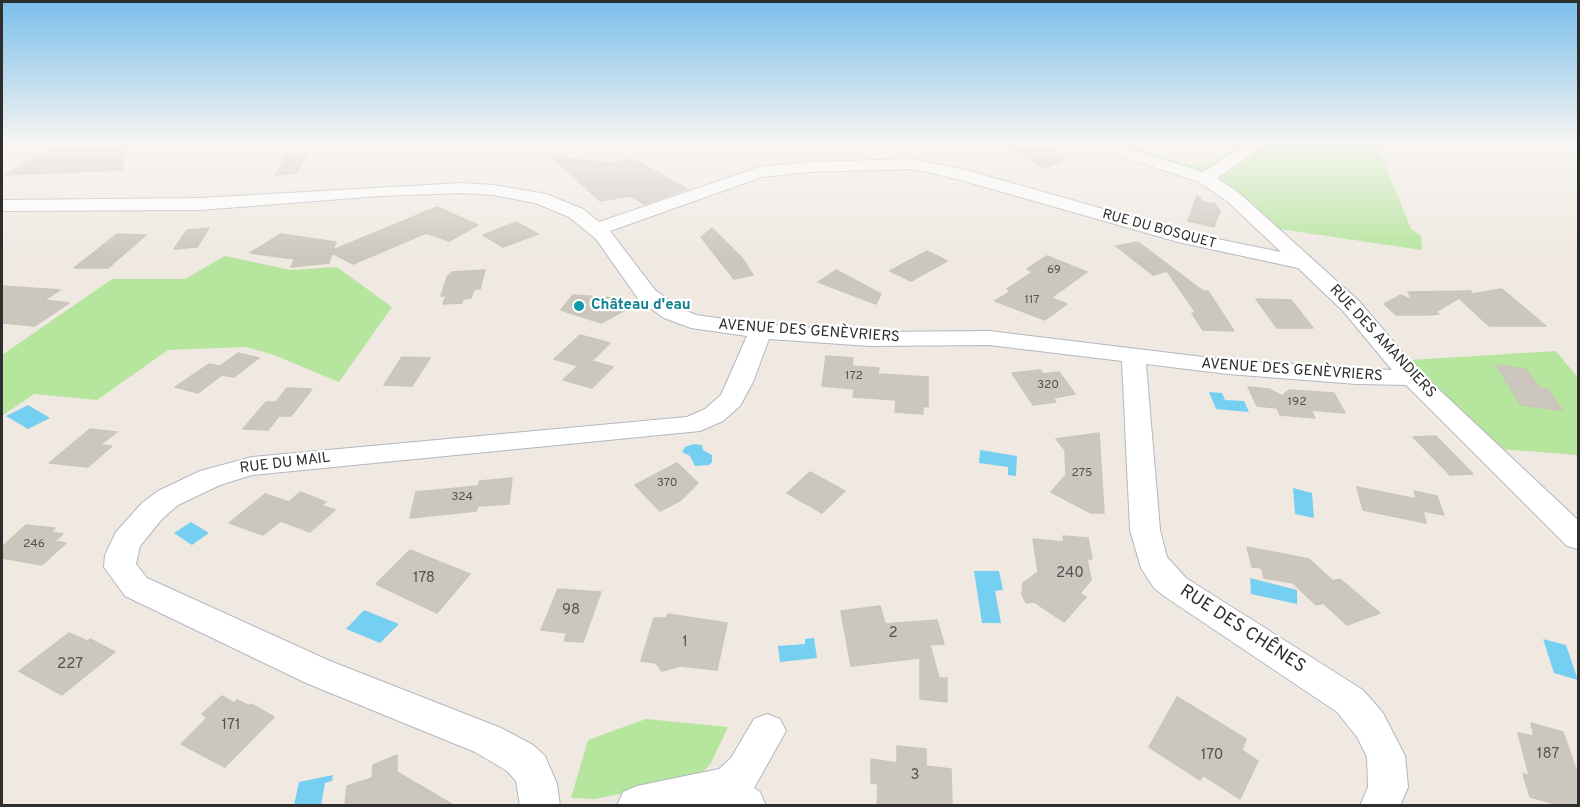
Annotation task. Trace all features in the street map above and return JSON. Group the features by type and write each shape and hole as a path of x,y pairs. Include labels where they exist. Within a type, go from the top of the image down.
{"street":[{"name":"RUE DU BOSQUET","path":"597,229 728,182"},
{"name":"RUE DU BOSQUET","path":"987,182 1185,238 1304,263"},
{"name":"RUE DES AMANDIERS","path":"1210,182 1233,197 1356,310 1412,378 1578,538"},
{"name":"AVENUE DES GENÈVRIERS","path":"2,206 189,205 380,191 469,188 540,198 567,208 597,229 647,295 672,313 691,321 760,331 870,339 989,338 1134,358 1357,377 1412,378"},
{"name":"RUE DU MAIL","path":"540,806 537,784 531,769 520,758 488,740 318,672 136,587 120,567 120,555 127,540 152,511 168,498 210,478 252,466 691,424 714,415 731,400 741,382 760,331"},
{"name":"RUE DES CHÊNES","path":"1134,358 1145,530 1152,561 1175,588 1350,701 1370,725 1386,756 1388,787 1380,806"},
{"path":"637,806 729,798 767,731"}],"green space":[{"path":"1219,182 1392,182 1411,229 1421,236 1422,250 1279,229"},
{"path":"225,256 291,270 337,267 392,307 339,382 274,355 246,347 168,350 97,400 34,394 2,416 2,355 112,279 185,279"},
{"path":"1556,351 1578,378 1578,455 1498,449 1410,360"},
{"path":"646,719 728,727 711,763 701,774 678,783 594,799 571,798 588,740"}],"water":[{"path":"1209,392 1222,393 1225,400 1244,401 1249,412 1216,409"},
{"path":"28,405 50,418 28,429 6,416"},
{"path":"694,444 702,445 703,450 712,455 712,462 709,465 695,466 690,456 682,452 685,447"},
{"path":"980,450 1017,456 1016,476 1008,475 1008,467 979,463"},
{"path":"1293,488 1312,493 1314,518 1295,514"},
{"path":"191,522 209,533 192,545 174,533"},
{"path":"974,571 999,571 1003,590 995,591 1001,623 982,623"},
{"path":"1250,578 1297,590 1297,604 1251,594"},
{"path":"364,610 399,624 380,643 346,629"},
{"path":"814,638 817,658 780,662 778,646 805,644 805,639"},
{"path":"1543,639 1566,645 1578,680 1554,673"},
{"path":"333,775 332,781 325,783 321,805 294,805 299,782"}],"building":[{"path":"579,182 674,182 687,189 644,204 631,196 600,201"},
{"path":"1197,195 1204,203 1214,203 1220,211 1214,227 1188,221"},
{"path":"437,207 478,225 449,241 426,233 353,264 332,253 329,263 291,267 295,259 250,253 281,234 336,242 333,250"},
{"path":"516,222 538,234 503,247 483,235"},
{"path":"209,228 197,247 174,249 187,230"},
{"path":"712,228 742,258 753,275 734,279 701,237"},
{"path":"117,234 146,235 108,268 74,268"},
{"path":"1138,242 1203,291 1208,291 1234,331 1203,330 1192,313 1196,313 1167,271 1153,275 1116,246"},
{"path":"927,251 947,261 911,281 890,271"},
{"path":"1047,256 1087,272 1051,298 1067,304 1045,320 995,301 1011,291 1007,289 1033,272 1027,269"},
{"path":"485,270 480,289 474,289 471,298 463,299 462,303 443,304 446,296 441,296 447,277 452,272"},
{"path":"836,270 881,294 876,304 818,282"},
{"path":"2,286 60,290 44,300 69,303 35,326 2,323"},
{"path":"1502,289 1546,326 1489,326 1459,298 1435,312 1439,314 1428,315 1396,315 1384,304 1401,295 1412,300 1408,292 1472,291 1465,295"},
{"name":"Château d'eau","path":"573,295 615,298 627,309 601,323 561,310"},
{"path":"1256,299 1291,300 1313,328 1277,328"},
{"path":"580,335 610,343 592,361 613,367 592,388 563,380 578,366 554,359"},
{"path":"238,353 259,358 234,377 222,375 198,393 175,387 209,364 220,366"},
{"path":"826,356 853,358 852,366 879,368 878,374 928,377 928,407 923,406 923,414 895,412 896,400 853,397 854,389 822,386"},
{"path":"402,357 430,358 412,386 384,385"},
{"path":"1496,365 1526,369 1540,388 1548,389 1562,410 1521,405"},
{"path":"1040,370 1043,374 1059,372 1075,394 1053,398 1056,402 1033,405 1012,373"},
{"path":"1248,387 1269,389 1282,396 1289,390 1334,393 1345,413 1311,410 1315,418 1280,415 1277,408 1257,406"},
{"path":"287,388 312,389 291,416 279,416 268,430 243,429 266,402 276,402"},
{"path":"90,429 117,432 100,445 112,446 88,467 49,463"},
{"path":"1099,433 1104,513 1091,513 1051,492 1066,475 1065,450 1056,439"},
{"path":"1436,436 1473,474 1450,475 1413,437"},
{"path":"677,463 698,483 681,500 660,511 635,485"},
{"path":"810,472 845,491 822,513 787,493"},
{"path":"512,478 509,504 478,506 476,511 410,518 416,492 478,486 480,481"},
{"path":"1357,487 1416,499 1414,491 1437,496 1444,515 1423,511 1426,523 1363,510"},
{"path":"300,492 326,502 321,505 335,510 310,532 281,521 263,535 229,523 265,494 289,502"},
{"path":"26,525 55,528 51,532 63,534 55,541 66,543 42,565 2,558 2,547"},
{"path":"1063,536 1088,538 1092,559 1087,559 1091,580 1080,593 1086,597 1064,622 1034,602 1026,603 1022,594 1023,583 1038,572 1033,539 1064,542"},
{"path":"1247,547 1309,559 1333,581 1340,579 1380,613 1347,625 1323,603 1316,605 1293,583 1264,578 1262,568 1252,567"},
{"path":"410,550 470,574 437,613 376,584"},
{"path":"558,589 601,592 583,642 564,641 567,633 541,630"},
{"path":"880,606 885,624 937,620 944,644 930,645 939,678 947,678 947,702 920,699 920,658 851,666 841,611"},
{"path":"668,614 727,623 717,670 680,666 662,671 656,663 641,661 654,618 666,618"},
{"path":"69,633 87,641 90,639 115,652 62,695 19,671"},
{"path":"222,696 234,703 237,700 250,706 251,704 274,717 225,767 181,744 207,718 202,714"},
{"path":"1177,697 1246,739 1242,750 1258,761 1240,799 1203,775 1200,780 1149,747"},
{"path":"1531,723 1563,732 1578,775 1578,806 1563,806 1530,797 1523,774 1529,775 1518,733 1534,736"},
{"path":"897,746 926,749 926,766 951,769 952,806 877,806 878,784 871,783 871,759 897,763"},
{"path":"397,755 397,772 455,806 345,806 347,786 372,778 373,765"}],"place":[{"name":"Château d'eau","path":"579,306"}]}
